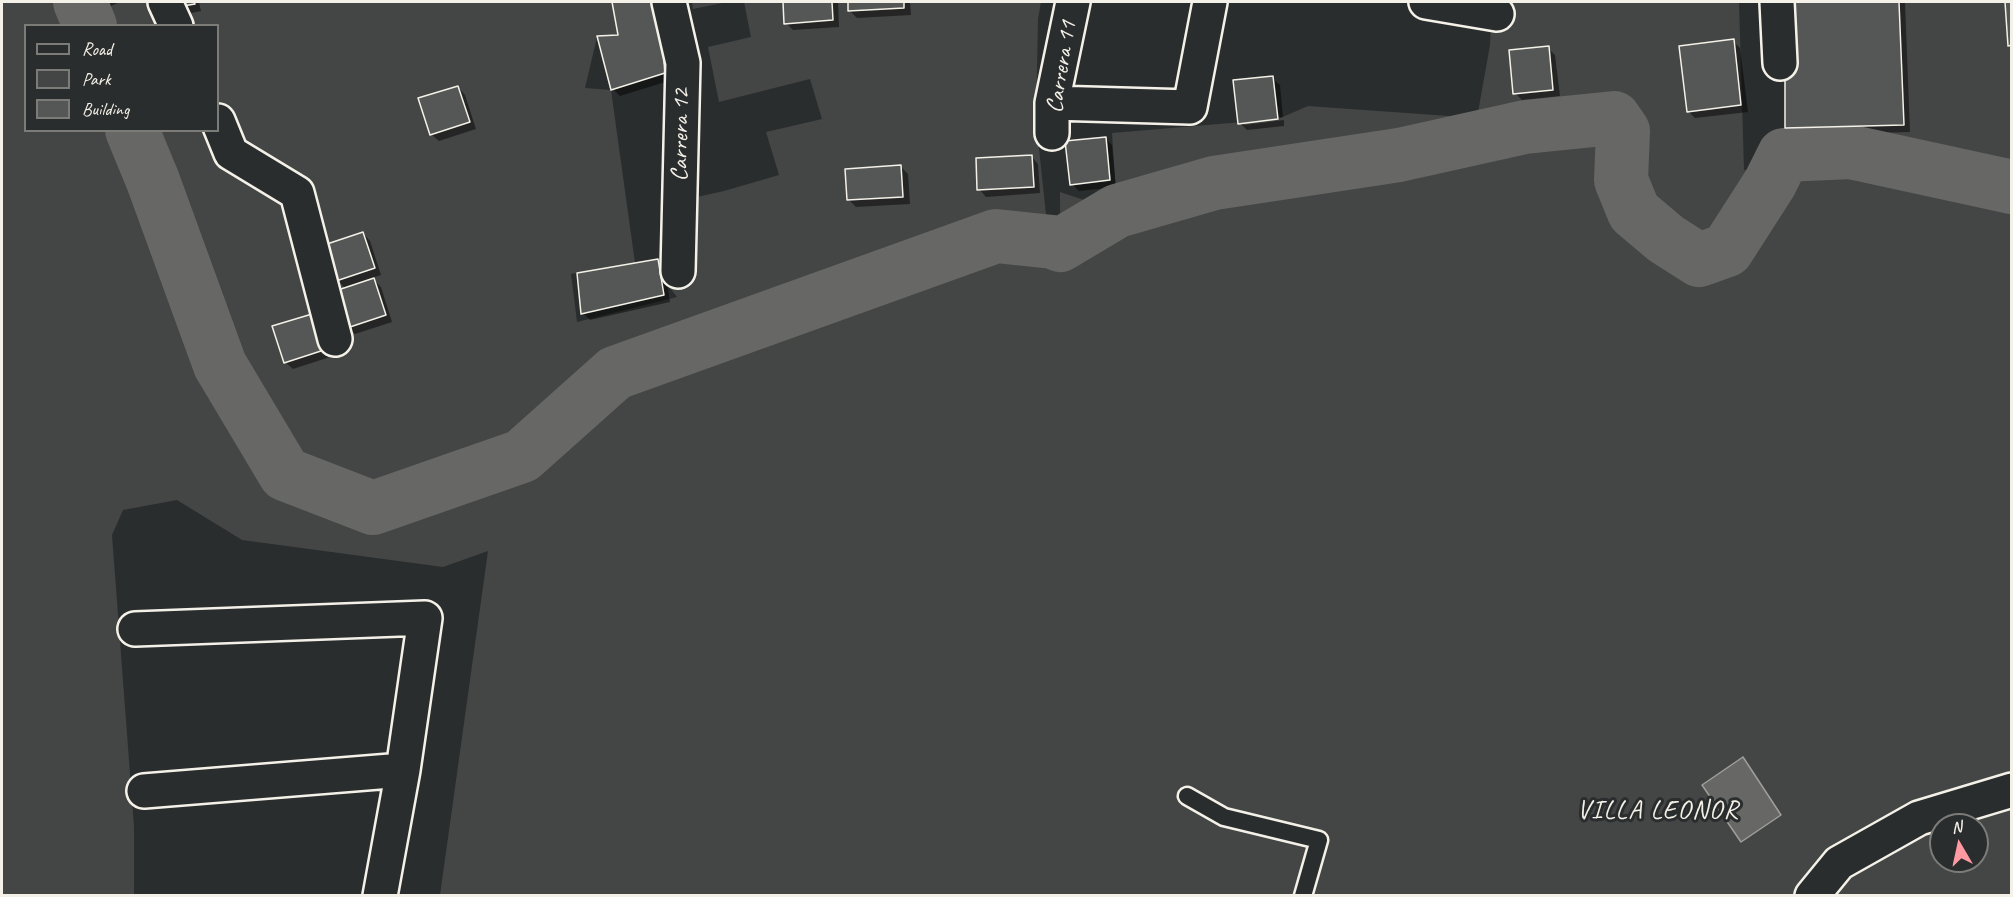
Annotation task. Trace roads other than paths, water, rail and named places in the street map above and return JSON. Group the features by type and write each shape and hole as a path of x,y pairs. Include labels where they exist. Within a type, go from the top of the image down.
{"street":[{"path":"165,2 175,24"},
{"name":"Carrera 12","path":"669,2 683,63 678,271"},
{"name":"Carrera 11","path":"1073,2 1052,118 1190,107 1210,2"},
{"path":"1426,2 1497,14"},
{"path":"1777,2 1780,63"},
{"path":"219,123 231,153 297,193 334,339"},
{"path":"135,628 425,618 404,770 380,896"},
{"path":"144,791 404,770"},
{"path":"1812,896 1839,863 1919,818 2012,790"}],"lane":[{"path":"1187,795 1224,817 1319,840 1304,896"}],"waterway":[{"path":"80,2 89,24"},
{"path":"133,132 220,365 285,474 373,508 522,456 615,373 996,236 1053,242 1060,245 1117,211 1214,183 1399,155 1525,127 1614,118 1623,131 1621,180 1634,212 1666,239 1699,260 1727,250 1770,183 1784,155 1851,152 2012,187"}],"district":[{"name":"VILLA LEONOR","path":"1658,811"}]}
